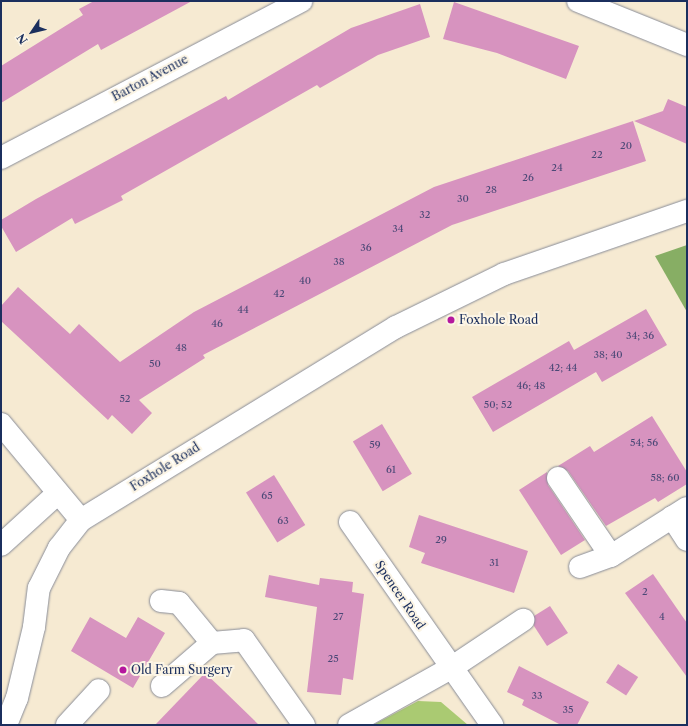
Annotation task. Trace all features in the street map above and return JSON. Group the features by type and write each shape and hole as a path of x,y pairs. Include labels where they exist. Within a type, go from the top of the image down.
{"street":[{"name":"Barton Avenue","path":"1,158 301,1"},
{"path":"578,1 687,45"},
{"name":"Foxhole Road","path":"6,725 17,698 34,627 39,588 59,548 81,520 396,327 504,274 687,210"},
{"path":"1,424 81,520"},
{"path":"558,478 611,556"},
{"path":"1,545 58,493"},
{"path":"580,567 611,556 680,512 687,540"},
{"name":"Spencer Road","path":"350,522 492,725"},
{"path":"161,601 179,603 212,643"},
{"path":"349,725 451,668 522,620"},
{"path":"162,686 212,643 244,640 304,725"},
{"path":"67,725 99,690"}],"green space":[{"path":"687,245 687,312 655,256"},
{"path":"418,701 441,702 468,725 373,725"}],"building":[{"path":"94,1 192,1 101,50 98,44 1,103 1,66 83,15 79,9"},
{"path":"454,2 579,46 566,79 497,53 443,39"},
{"path":"420,4 430,37 378,55 320,88 317,85 121,196 123,200 75,224 72,218 16,252 1,226 1,220 36,199 226,96 228,100 351,28"},
{"path":"668,99 687,107 687,144 634,121 663,111"},
{"path":"633,121 646,161 452,225 203,355 205,358 139,400 152,413 132,434 112,415 108,420 1,321 1,306 18,287 70,334 79,324 120,362 194,312 434,187"},
{"path":"646,309 667,345 602,382 596,372 493,432 472,397 569,341 574,350"},
{"path":"652,416 687,472 687,484 658,502 655,498 606,526 568,471 558,466 590,446 594,452"},
{"path":"382,424 412,474 383,491 353,442"},
{"path":"547,472 548,485 585,540 561,555 519,490"},
{"path":"274,475 305,525 277,543 246,492"},
{"path":"419,515 528,551 514,593 421,563 425,553 409,547"},
{"path":"653,574 687,623 687,677 625,593"},
{"path":"269,575 319,585 320,578 353,582 352,592 364,594 353,680 343,678 341,695 307,692 317,607 265,597"},
{"path":"550,606 568,633 547,646 534,626 534,616"},
{"name":"Old Farm Surgery","path":"90,617 126,638 138,617 165,633 133,688 71,651"},
{"path":"618,664 638,677 626,696 606,682"},
{"path":"519,666 589,702 577,725 561,725 522,705 524,700 507,692"},
{"path":"205,673 222,689 259,725 155,725"}],"place":[{"name":"Foxhole Road","path":"451,320"},
{"name":"Old Farm Surgery","path":"123,670"}]}
